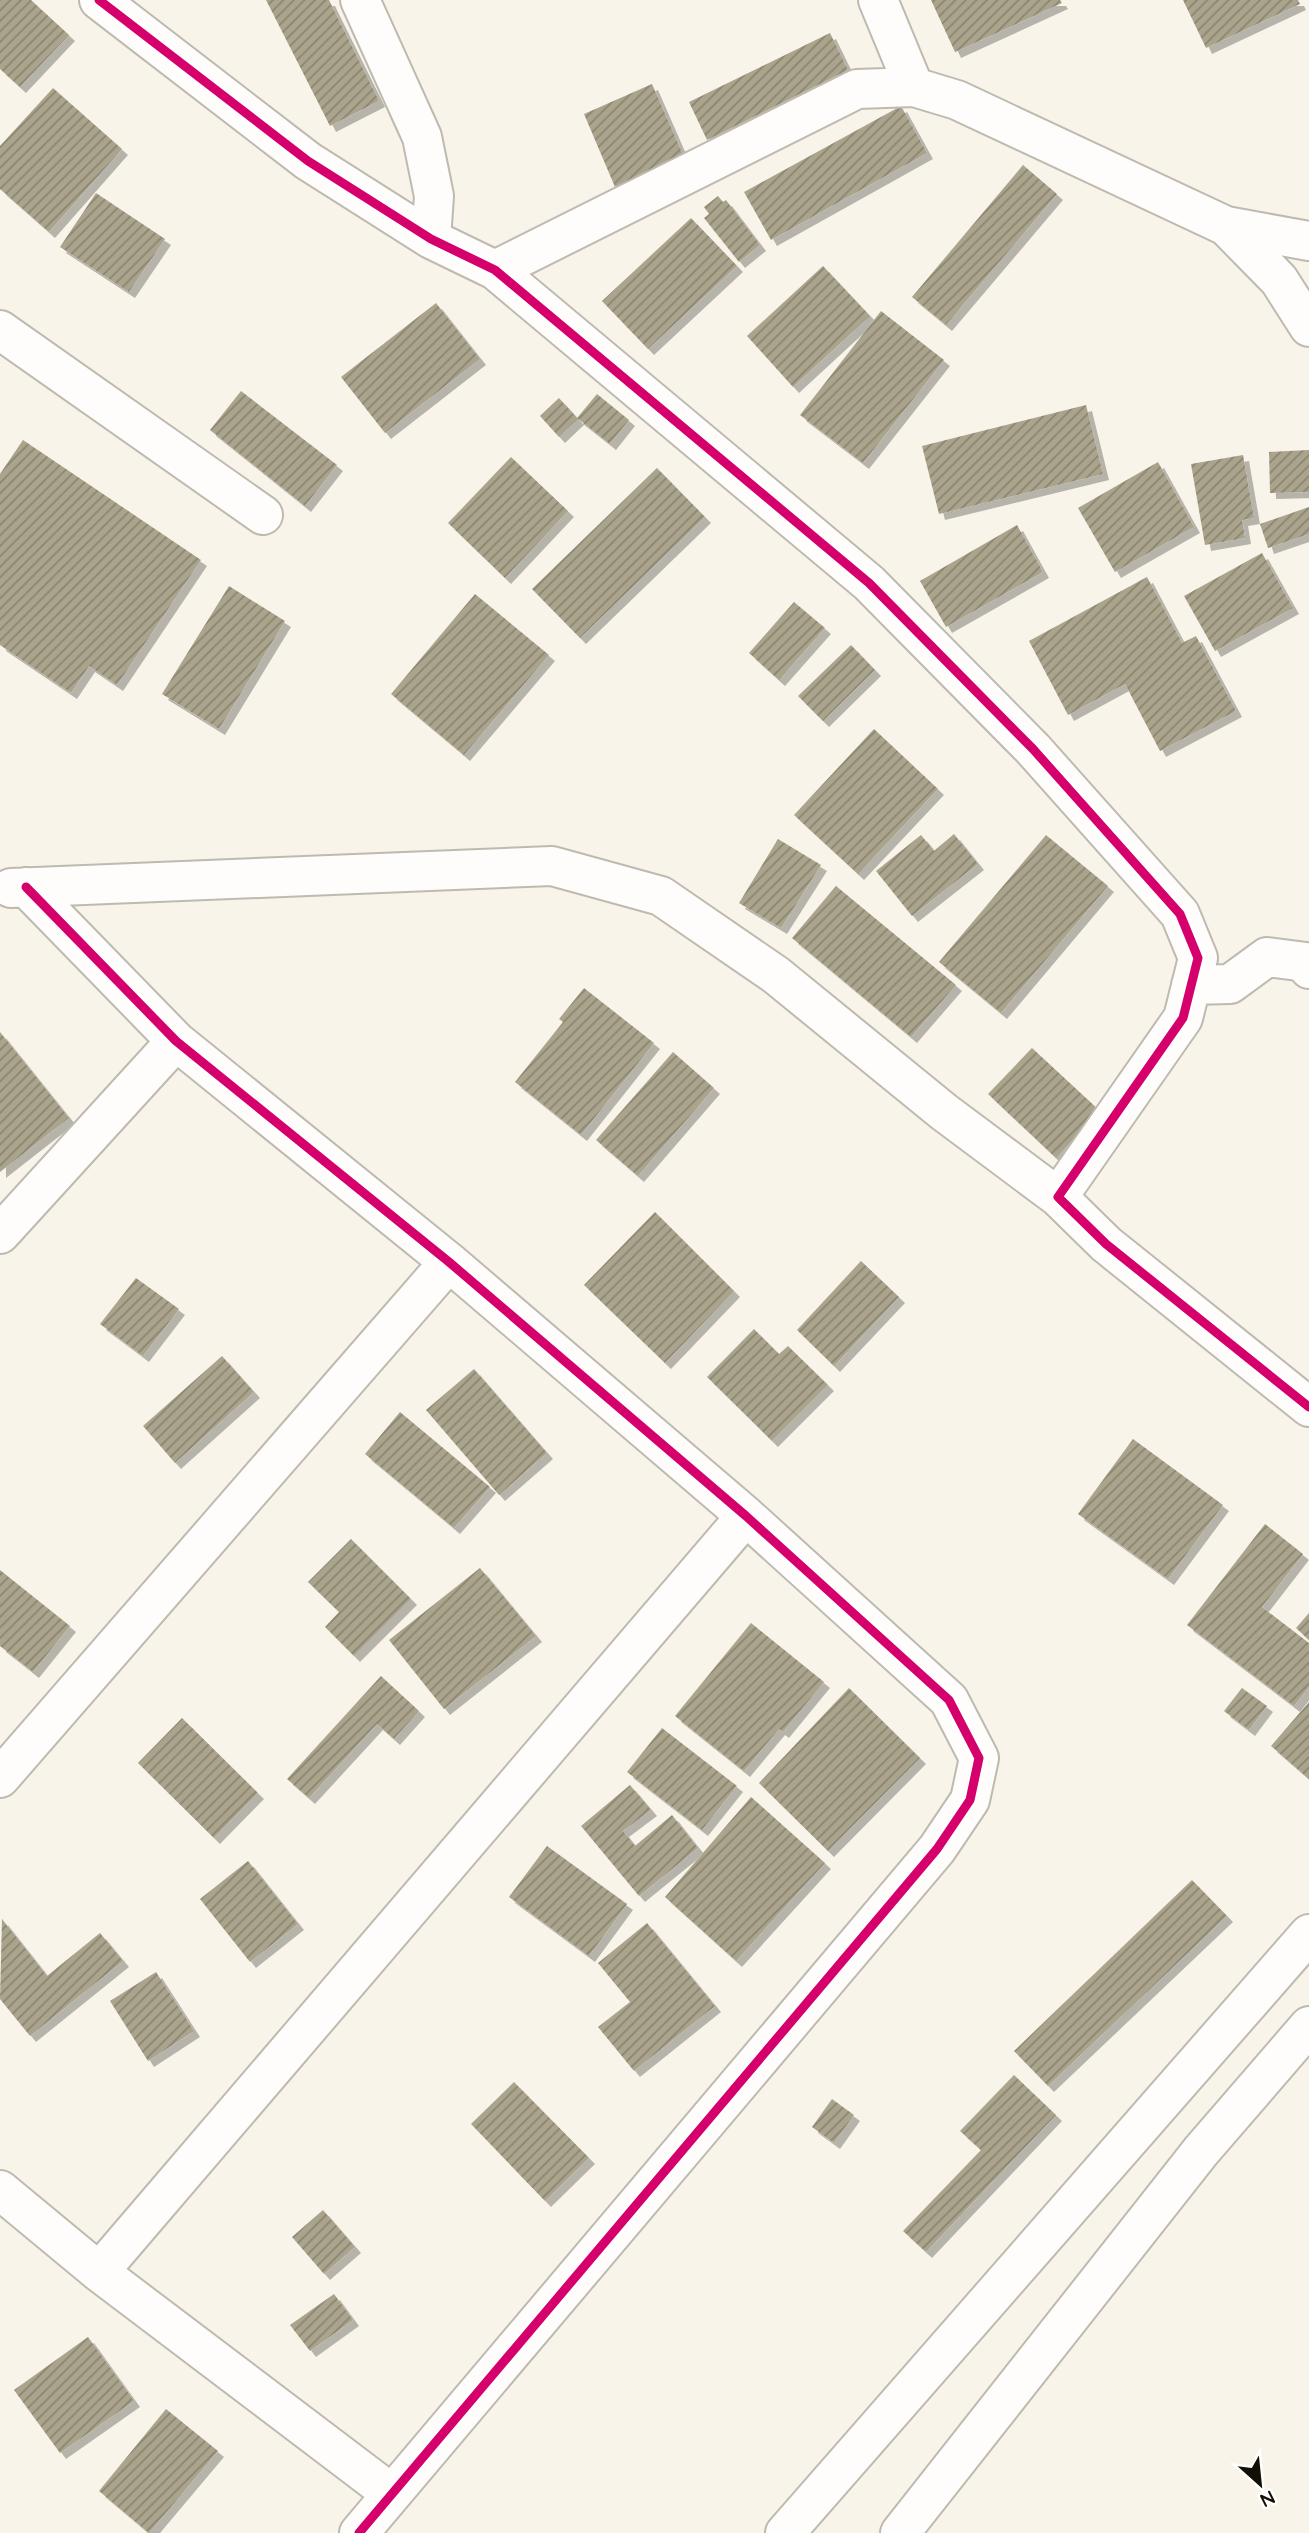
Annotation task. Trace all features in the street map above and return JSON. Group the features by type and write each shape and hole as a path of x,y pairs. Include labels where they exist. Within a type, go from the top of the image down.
{"street":[{"path":"99,0 308,161 431,239 495,270 869,583 1033,750 1180,914 1198,958 1183,1018 1058,1197"},
{"path":"360,0 422,137 434,196 431,239"},
{"path":"878,0 914,87"},
{"path":"495,270 857,89 914,87 957,100 1226,226 1309,241"},
{"path":"1226,226 1279,280 1309,327"},
{"path":"0,330 263,515"},
{"path":"13,888 552,866 661,896 776,975 944,1112 1058,1197 1106,1244 1309,1407"},
{"path":"13,888 176,1041 449,1262 746,1517 949,1700 979,1758 970,1800 937,1849 359,2533"},
{"path":"1191,985 1230,984 1267,957 1306,962 1309,969"},
{"path":"0,1234 176,1041"},
{"path":"0,1778 449,1262"},
{"path":"99,2272 746,1517"},
{"path":"785,2533 1309,1934"},
{"path":"900,2533 1201,2151 1309,2026"},
{"path":"0,2190 99,2272 392,2494"}],"building":[{"path":"0,0 31,0 69,35 20,87 0,69"},
{"path":"266,0 329,0 379,101 330,126"},
{"path":"931,0 1060,0 1062,3 955,52"},
{"path":"1183,0 1298,0 1300,4 1206,48"},
{"path":"830,33 848,70 707,140 689,102"},
{"path":"652,84 684,157 615,187 584,114"},
{"path":"53,88 122,149 49,232 0,189 0,146"},
{"path":"901,106 927,153 771,240 744,192"},
{"path":"1023,165 1057,194 946,325 912,297"},
{"path":"96,193 165,239 129,292 60,247"},
{"path":"718,196 723,202 726,200 760,245 739,262 704,218 709,214 704,207"},
{"path":"691,218 737,266 648,349 602,301"},
{"path":"823,266 870,316 793,387 747,336"},
{"path":"436,303 480,359 385,433 341,377"},
{"path":"881,311 944,360 863,463 800,415"},
{"path":"241,391 337,465 305,506 210,430"},
{"path":"597,394 629,420 610,444 577,418"},
{"path":"559,398 578,419 559,437 540,416"},
{"path":"1086,405 1103,474 939,514 922,446"},
{"path":"23,440 201,560 117,685 89,666 71,693 0,645 0,474"},
{"path":"1309,450 1309,492 1270,493 1269,452"},
{"path":"1243,455 1254,518 1242,520 1245,538 1205,545 1191,464"},
{"path":"511,457 568,511 505,578 448,523"},
{"path":"1158,462 1194,527 1115,572 1078,508"},
{"path":"657,468 705,517 580,638 532,589"},
{"path":"1309,507 1309,534 1268,548 1260,524"},
{"path":"1017,525 1043,572 946,627 920,581"},
{"path":"1262,553 1293,608 1215,651 1184,596"},
{"path":"1147,577 1182,643 1196,636 1236,711 1160,751 1125,684 1068,715 1029,641"},
{"path":"229,586 285,621 219,729 162,694"},
{"path":"475,594 549,655 464,755 391,694"},
{"path":"794,602 825,628 779,680 749,653"},
{"path":"851,645 875,670 823,721 798,696"},
{"path":"874,729 938,789 858,874 794,815"},
{"path":"954,834 978,864 912,916 876,871 921,835 934,851"},
{"path":"1046,835 1108,886 1001,1013 939,962"},
{"path":"778,839 821,865 781,928 739,903"},
{"path":"836,886 956,985 911,1037 792,938"},
{"path":"584,988 654,1043 581,1135 515,1082 563,1022 559,1019"},
{"path":"0,1032 69,1118 0,1172"},
{"path":"1032,1048 1100,1111 1056,1158 988,1094"},
{"path":"673,1052 714,1088 638,1176 596,1140"},
{"path":"655,1212 734,1291 665,1363 584,1285"},
{"path":"861,1261 899,1297 834,1366 797,1330"},
{"path":"136,1278 179,1309 143,1356 100,1324"},
{"path":"754,1329 779,1354 788,1346 828,1385 772,1441 707,1377"},
{"path":"222,1356 254,1392 175,1463 143,1426"},
{"path":"474,1369 547,1453 499,1495 426,1410"},
{"path":"400,1412 490,1487 454,1528 365,1454"},
{"path":"1133,1439 1223,1505 1168,1579 1078,1514"},
{"path":"1265,1524 1303,1554 1262,1607 1309,1643 1309,1687 1294,1706 1187,1625"},
{"path":"351,1539 411,1599 354,1656 325,1627 339,1612 308,1582"},
{"path":"480,1568 536,1636 444,1709 389,1640"},
{"path":"0,1570 70,1626 33,1672 0,1646"},
{"path":"1309,1613 1309,1640 1296,1628"},
{"path":"751,1623 824,1682 783,1732 779,1729 744,1771 675,1716"},
{"path":"381,1676 419,1711 394,1739 377,1724 309,1798 287,1779"},
{"path":"849,1688 920,1758 828,1851 759,1783"},
{"path":"1242,1688 1267,1706 1249,1730 1224,1711"},
{"path":"1309,1702 1309,1779 1271,1746"},
{"path":"182,1718 258,1793 214,1838 138,1763"},
{"path":"662,1728 737,1786 702,1830 627,1772"},
{"path":"630,1785 651,1810 623,1831 635,1846 672,1815 698,1848 639,1896 581,1826"},
{"path":"751,1797 825,1863 736,1961 665,1897"},
{"path":"547,1846 627,1904 589,1956 509,1897"},
{"path":"248,1861 298,1924 250,1962 200,1899"},
{"path":"1192,1880 1227,1916 1048,2086 1014,2051"},
{"path":"2,1919 47,1976 100,1933 123,1961 30,2036 0,1999"},
{"path":"647,1923 715,2006 634,2071 598,2027 630,2002 598,1963"},
{"path":"156,1972 194,2031 148,2061 110,2001"},
{"path":"1014,2075 1056,2115 926,2252 903,2231 981,2150 960,2131"},
{"path":"514,2082 589,2158 545,2201 471,2124"},
{"path":"832,2099 854,2115 834,2143 812,2127"},
{"path":"323,2210 355,2247 324,2274 292,2237"},
{"path":"334,2294 353,2320 310,2351 290,2325"},
{"path":"88,2337 134,2401 60,2453 14,2390"},
{"path":"166,2409 218,2451 149,2533 99,2491"}],"cycle path":[{"path":"99,0 308,161 431,239 495,270 869,583 1033,749 1180,914 1198,958 1183,1018 1058,1197 1106,1244 1309,1407"},
{"path":"26,887 176,1041 449,1262 746,1516 949,1700 979,1758 970,1800 937,1849 359,2533"}]}
